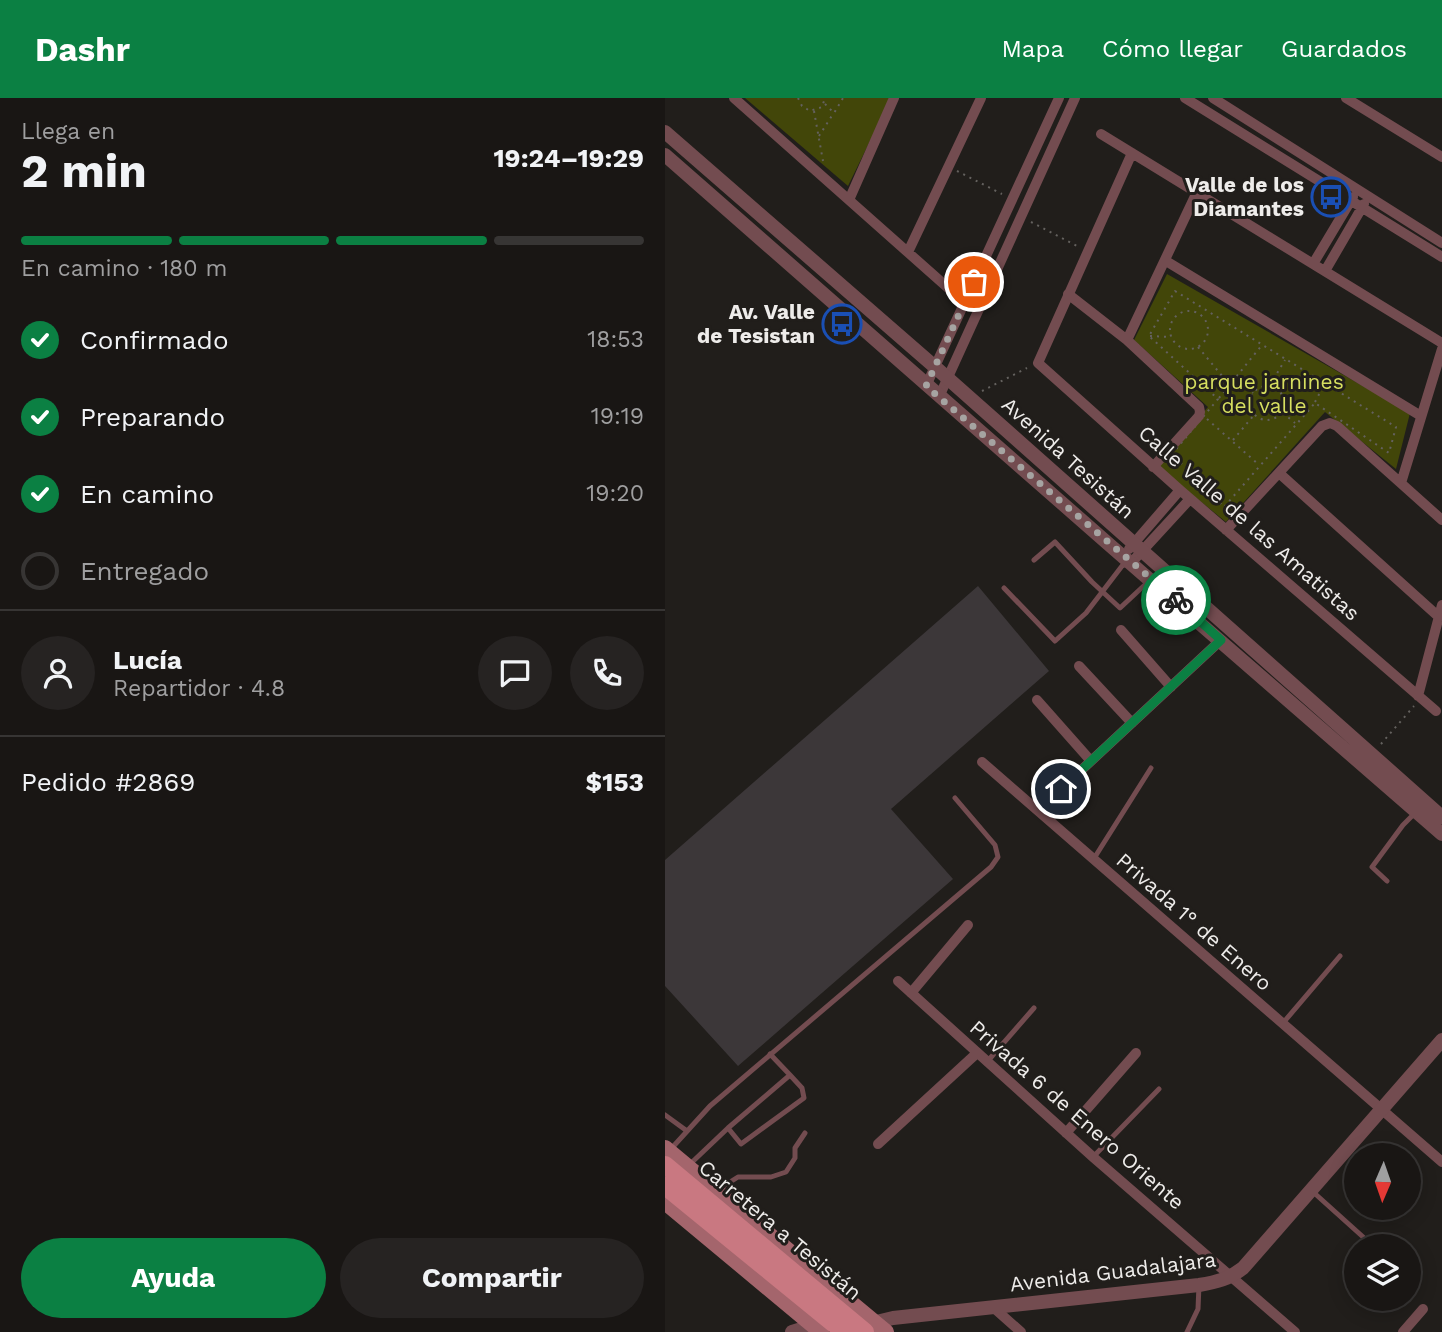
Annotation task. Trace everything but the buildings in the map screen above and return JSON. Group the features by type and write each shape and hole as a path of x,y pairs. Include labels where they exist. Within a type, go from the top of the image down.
{"main road":[{"path":"669,1169 717,1191 852,1326"},
{"name":"Carretera a Tesistán","path":"669,1169 852,1326"},
{"path":"665,1202 852,1326"}],"street":[{"path":"734,98 965,303"},
{"path":"849,200 894,98"},
{"path":"908,252 981,98"},
{"path":"926,386 1059,98"},
{"path":"939,397 1075,98"},
{"path":"1185,98 1351,201 1365,202 1442,243"},
{"path":"1213,98 1228,102 1357,190 1365,202 1442,257"},
{"path":"1346,98 1442,157"},
{"name":"Avenida Tesistán","path":"665,132 935,367 1152,579 1442,834"},
{"path":"1101,134 1442,343"},
{"path":"1038,363 1132,153"},
{"name":"Avenida Tesistán","path":"665,155 926,386 1442,817"},
{"path":"1313,264 1357,190"},
{"path":"1127,340 1197,192"},
{"path":"1325,271 1365,202"},
{"path":"1166,261 1421,416"},
{"path":"1068,293 1127,340 1199,407 1201,412 1153,467"},
{"path":"1401,483 1442,349"},
{"name":"Calle Valle de las Amatistas","path":"1038,363 1153,467 1436,711"},
{"path":"1226,530 1322,426 1330,423 1337,426 1442,520"},
{"path":"1279,473 1439,617"},
{"path":"1130,556 1180,490"},
{"path":"1130,556 1190,499"},
{"path":"1419,696 1442,605"},
{"path":"1121,630 1171,687"},
{"path":"1061,789 1221,640"},
{"path":"1079,666 1132,723"},
{"path":"1037,700 1091,761"},
{"name":"Privada 1° de Enero","path":"982,762 1442,1162"},
{"path":"911,993 968,925"},
{"name":"Privada 6 de Enero Oriente","path":"898,981 986,1063 1296,1332"},
{"name":"Avenida Guadalajara","path":"792,1332 1221,1282 1243,1268 1442,1040"},
{"path":"1066,1133 1136,1053"},
{"path":"878,1144 977,1054"},
{"path":"994,1308 1021,1332"},
{"path":"1403,1332 1423,1309"}],"lane":[{"path":"1034,560 1055,541 1120,608 1152,579"},
{"path":"1004,588 1055,641 1086,613 1130,556"},
{"path":"1093,860 1150,768"},
{"path":"669,1169 687,1131 710,1106 991,867 998,858 995,845 955,798"},
{"path":"1387,881 1371,867 1416,812"},
{"path":"1283,1023 1340,956"},
{"path":"986,1063 1034,1008"},
{"path":"729,1128 741,1144 804,1098 802,1088 770,1054"},
{"path":"669,1169 729,1128 790,1075"},
{"path":"1093,1157 1159,1089"},
{"path":"665,1115 687,1131"},
{"path":"717,1191 738,1177 771,1177 786,1172 795,1158 795,1148 805,1133"},
{"path":"1312,1191 1360,1234"},
{"path":"1187,1332 1198,1309 1199,1285"}],"path":[{"path":"798,98 805,109 814,111"},
{"path":"814,111 824,103 825,98"},
{"path":"819,137 843,98 846,98"},
{"path":"824,103 834,113"},
{"path":"814,111 827,180"},
{"path":"948,166 1012,200"},
{"path":"1021,217 1087,251"},
{"path":"1149,335 1175,291 1396,427 1389,453 1315,403"},
{"path":"1195,312 1205,320 1206,337 1198,346 1186,348 1171,337 1171,325 1177,315 1195,312"},
{"path":"1149,335 1171,337"},
{"path":"1149,335 1218,399"},
{"path":"1262,345 1172,454 1224,506 1315,403 1325,383"},
{"path":"1198,346 1230,385"},
{"path":"1269,386 1286,359"},
{"path":"969,398 1038,363"},
{"path":"1237,376 1253,393"},
{"path":"1263,386 1269,386 1280,391 1285,402 1279,417 1264,421 1254,415 1250,404 1253,393 1263,386"},
{"path":"1283,412 1296,425"},
{"path":"1232,441 1254,415"},
{"path":"1204,416 1260,466"},
{"path":"1374,752 1414,707 1419,696"}],"green space":[{"path":"745,98 891,98 848,186"},
{"name":"parque jarnines del valle","path":"1167,274 1410,413 1396,469 1325,412 1226,522 1158,467 1208,407 1134,340"}],"way so far":[{"path":"974,282 926,386 1176,600"}],"place":[{"name":"Valle de los Diamantes","path":"1331,197"},
{"name":"Av. Valle de Tesistan","path":"842,324"}],"route":[{"path":"1061,789 1221,640 1176,600"}]}
